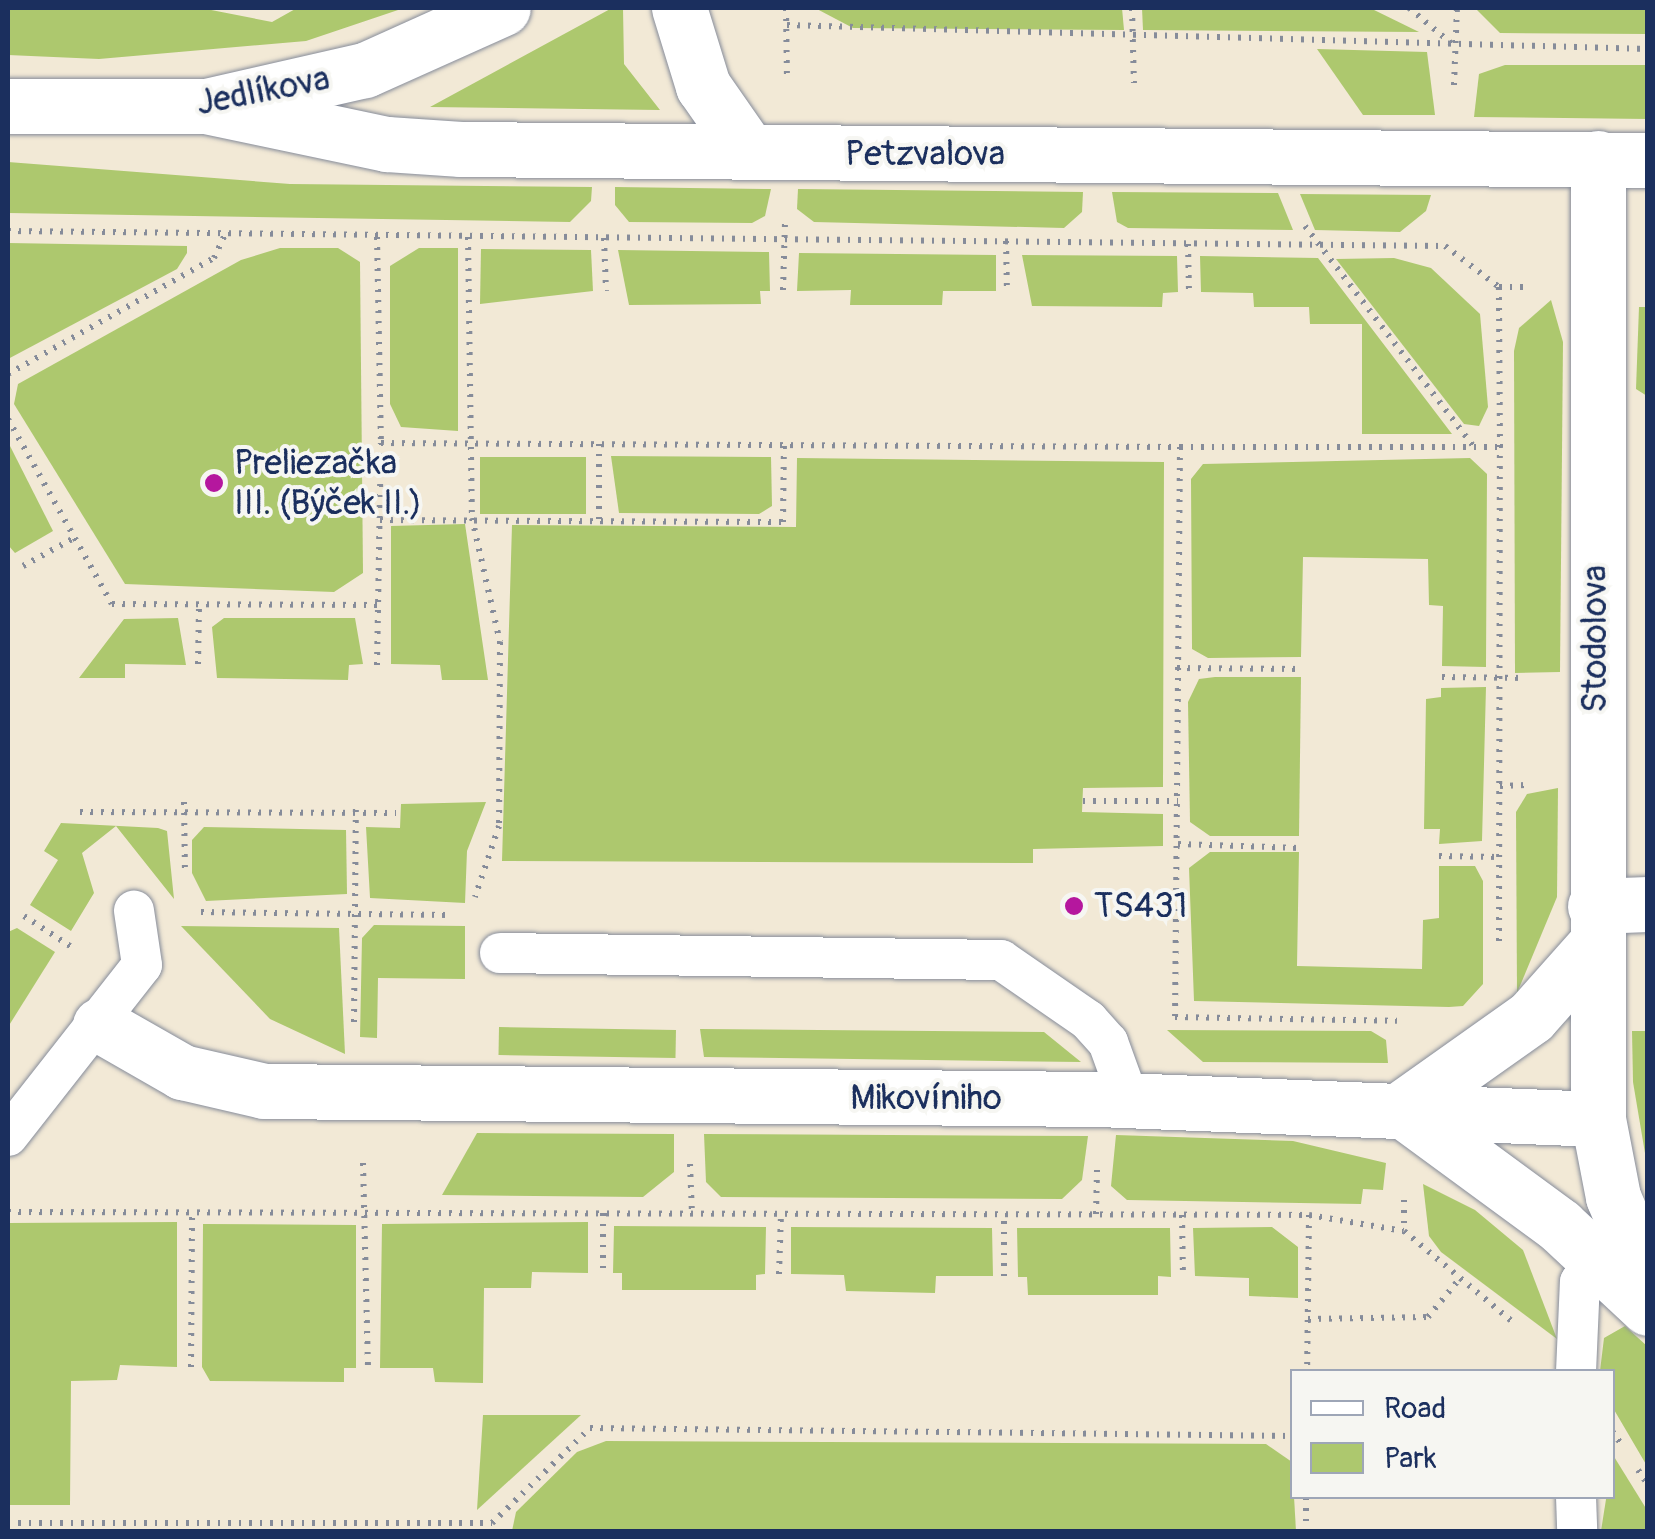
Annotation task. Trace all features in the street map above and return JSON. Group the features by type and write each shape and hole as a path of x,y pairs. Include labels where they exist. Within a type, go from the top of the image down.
{"street":[{"name":"Jedlíkova","path":"8,106 206,106 365,70 504,8"},
{"path":"679,8 704,86 749,152"},
{"name":"Petzvalova","path":"206,106 387,144 749,152 1623,159"},
{"name":"Stodolova","path":"1598,1119 1612,918 1596,286 1623,159"},
{"path":"1612,918 1520,1026 1402,1108 1609,1242 1648,1279"},
{"name":"Mikovíniho","path":"100,1025 182,1072 264,1092 1129,1100 1402,1108 1598,1119"},
{"path":"1598,1119 1609,1242 1648,1308"}],"lane":[{"path":"8,1136 100,1025 142,965 134,911"},
{"path":"500,953 1001,960 1088,1020 1108,1042 1129,1100"},
{"path":"1576,1369 1580,1282 1609,1242"},
{"path":"1576,1499 1576,1532"}],"path":[{"path":"1409,8 1458,49"},
{"path":"787,25 1424,39 1458,49 1648,49"},
{"path":"1271,157 1314,245 1474,447"},
{"path":"8,231 1445,246 1499,287 1596,286"},
{"path":"8,374 214,258 226,234"},
{"path":"377,237 381,443 378,665"},
{"path":"468,237 472,518 500,642 499,826 478,865 475,915"},
{"path":"604,238 606,291"},
{"path":"1006,242 1007,291"},
{"path":"1188,244 1189,292"},
{"path":"1499,287 1500,964"},
{"path":"8,419 112,604 379,605"},
{"path":"381,443 1500,447"},
{"path":"599,444 599,519"},
{"path":"380,520 783,522 784,445"},
{"path":"1180,447 1174,1018 1420,1020"},
{"path":"23,566 75,538"},
{"path":"198,664 200,604"},
{"path":"1178,668 1302,669"},
{"path":"1442,677 1500,678"},
{"path":"1083,800 1178,801"},
{"path":"184,802 185,912"},
{"path":"80,812 396,813"},
{"path":"1178,844 1299,848"},
{"path":"1439,856 1499,857"},
{"path":"64,964 92,918 134,911 458,915"},
{"path":"24,916 73,948"},
{"path":"1400,1021 1404,1231"},
{"path":"8,1212 1309,1214 1404,1231 1524,1332"},
{"path":"191,1367 192,1212"},
{"path":"603,1213 604,1273"},
{"path":"779,1274 781,1213"},
{"path":"1004,1214 1004,1276"},
{"path":"1307,1369 1309,1214"},
{"path":"1182,1215 1183,1276"},
{"path":"1308,1318 1428,1317 1461,1278"},
{"path":"8,1522 492,1522 590,1428 1290,1436"},
{"path":"1306,1499 1306,1532"},
{"path":"492,1522 495,1532"}],"green space":[{"path":"8,8 201,8 272,22 297,8 404,8 306,41 99,59 8,55"},
{"path":"612,8 623,8 624,64 660,110 430,107"},
{"path":"815,8 1122,8 1124,30 853,28"},
{"path":"1142,8 1370,8 1419,32 1143,30"},
{"path":"1475,8 1647,8 1647,34 1500,33"},
{"path":"1317,49 1427,52 1435,115 1363,115"},
{"path":"1505,65 1647,65 1647,119 1474,117 1479,74"},
{"path":"8,162 290,184 592,187 591,201 570,222 8,213"},
{"path":"615,187 771,189 765,216 752,223 629,222 615,205"},
{"path":"798,189 1083,192 1082,212 1064,228 814,222 797,209"},
{"path":"1112,192 1278,193 1293,230 1128,228 1117,222"},
{"path":"1300,194 1431,195 1426,211 1400,232 1315,230"},
{"path":"8,243 187,246 187,253 177,269 8,359"},
{"path":"280,248 338,248 360,262 363,573 334,592 125,584 14,404 18,384 241,260"},
{"path":"419,248 458,248 458,431 401,427 390,404 390,266"},
{"path":"481,249 591,250 593,291 480,304"},
{"path":"618,250 769,252 770,291 760,291 761,304 629,305"},
{"path":"799,253 996,255 996,291 943,291 942,305 850,305 851,290 797,291"},
{"path":"1022,255 1177,256 1178,292 1163,293 1162,307 1032,306"},
{"path":"1200,256 1318,258 1452,434 1362,434 1362,324 1310,324 1309,307 1254,307 1253,293 1201,292"},
{"path":"1394,258 1431,268 1480,314 1488,407 1479,426 1464,424 1336,259"},
{"path":"1551,300 1563,342 1560,672 1515,673 1514,351 1519,328"},
{"path":"1639,307 1647,307 1647,396 1636,389"},
{"path":"8,442 53,531 15,553 8,545"},
{"path":"611,456 771,457 772,506 759,514 619,513"},
{"path":"480,457 586,457 586,514 480,514"},
{"path":"797,458 1164,462 1163,787 1083,788 1082,812 1163,814 1163,846 1033,849 1033,863 502,861 512,525 796,527"},
{"path":"1470,458 1487,474 1486,667 1442,666 1443,606 1429,605 1428,559 1303,557 1301,657 1208,658 1192,649 1191,479 1203,464"},
{"path":"465,524 488,680 442,680 440,665 391,664 391,526"},
{"path":"178,618 186,665 125,664 125,678 79,678 124,619"},
{"path":"224,618 355,618 363,664 349,665 348,680 217,678 212,627"},
{"path":"1301,677 1299,836 1210,836 1190,822 1188,702 1199,679"},
{"path":"1486,687 1482,841 1439,844 1440,829 1424,829 1426,699 1441,697 1441,688"},
{"path":"1558,788 1557,897 1517,993 1516,812 1527,794"},
{"path":"486,802 467,851 465,903 370,898 366,827 400,828 401,804"},
{"path":"61,823 158,828 167,831 174,899 116,826 82,853 94,893 71,931 30,905 58,860 44,851"},
{"path":"204,827 346,830 347,894 206,901 192,873 192,840"},
{"path":"1210,852 1299,852 1297,966 1422,969 1423,920 1439,918 1439,866 1475,866 1483,881 1483,984 1463,1006 1449,1007 1194,1001 1189,868"},
{"path":"374,925 465,926 465,979 378,978 377,1038 360,1037 362,938"},
{"path":"181,926 339,928 345,1054 270,1019"},
{"path":"17,928 55,952 8,1027 8,932"},
{"path":"499,1027 676,1030 675,1058 499,1055"},
{"path":"700,1029 1044,1032 1081,1062 704,1057"},
{"path":"1167,1030 1371,1031 1386,1040 1388,1063 1203,1062"},
{"path":"1632,1031 1647,1031 1647,1165 1633,1082"},
{"path":"477,1133 674,1134 674,1172 643,1197 442,1195"},
{"path":"704,1134 1088,1136 1082,1180 1062,1199 721,1197 706,1182"},
{"path":"1116,1135 1293,1141 1386,1163 1383,1190 1363,1189 1361,1204 1127,1200 1111,1186"},
{"path":"1423,1184 1475,1210 1523,1250 1557,1339 1441,1252 1429,1236"},
{"path":"177,1222 177,1367 120,1365 117,1380 71,1381 70,1505 8,1505 8,1223"},
{"path":"588,1222 588,1273 532,1272 531,1288 484,1288 483,1383 435,1382 433,1368 380,1368 382,1224"},
{"path":"203,1224 356,1225 356,1368 344,1368 344,1382 210,1381 202,1367"},
{"path":"614,1226 766,1227 765,1274 756,1275 756,1290 622,1290 622,1273 613,1273"},
{"path":"791,1227 992,1228 993,1276 936,1276 935,1293 846,1291 844,1275 791,1274"},
{"path":"1272,1227 1298,1247 1298,1298 1249,1296 1249,1278 1195,1276 1193,1228"},
{"path":"1017,1228 1170,1228 1171,1277 1158,1276 1158,1295 1028,1295 1027,1277 1018,1277"},
{"path":"1625,1326 1647,1346 1647,1466 1615,1411 1615,1369 1600,1369 1604,1338"},
{"path":"483,1415 581,1415 477,1510"},
{"path":"606,1441 1266,1444 1290,1461 1290,1499 1294,1499 1296,1531 512,1531 516,1512 577,1452"},
{"path":"1615,1458 1647,1510 1647,1531 1601,1531 1606,1499 1615,1499"}],"place":[{"name":"Preliezačka III. (Býček II.)","path":"214,483"},
{"name":"TS431","path":"1074,906"}]}
